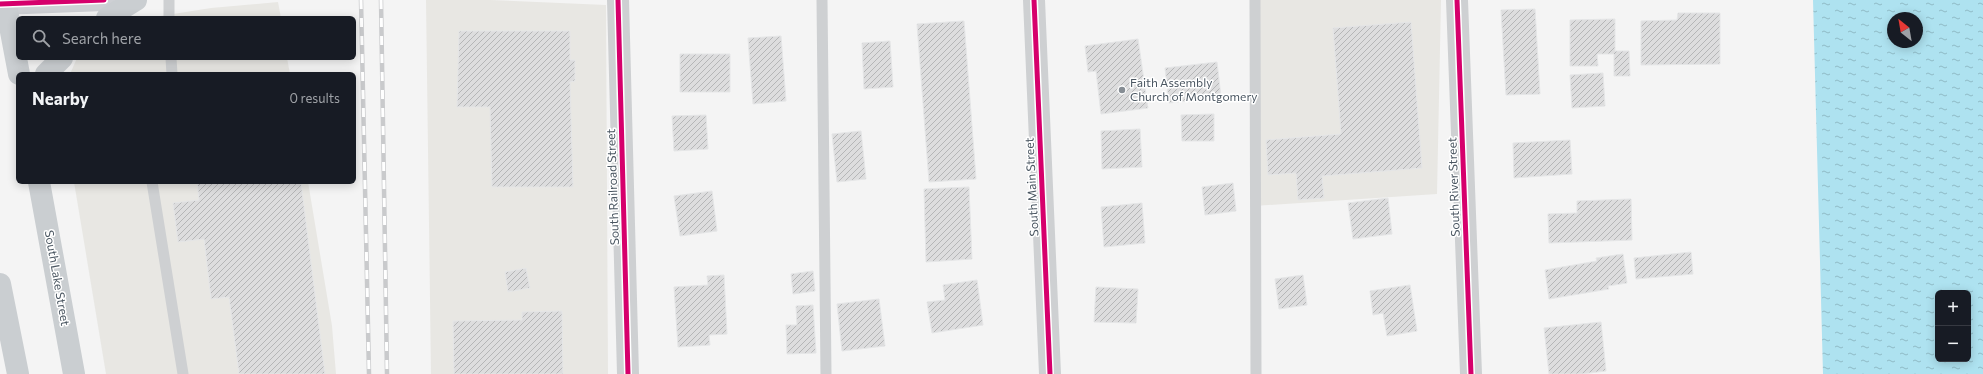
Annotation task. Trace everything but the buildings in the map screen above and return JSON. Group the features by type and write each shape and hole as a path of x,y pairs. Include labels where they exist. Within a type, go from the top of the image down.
{"main road":[{"path":"110,16 136,0"},
{"path":"4,2 16,60"},
{"path":"16,60 19,72"},
{"path":"48,72 60,60"},
{"name":"South Lake Street","path":"39,184 74,374"},
{"path":"0,284 18,374"}],"street":[{"path":"4,2 104,0"},
{"name":"South Railroad Street","path":"618,0 628,374"},
{"name":"South Main Street","path":"1034,0 1050,374"},
{"name":"South River Street","path":"1458,0 1471,374"}],"lane":[{"path":"169,0 169,16"},
{"path":"822,0 826,374"},
{"path":"1255,0 1256,374"},
{"path":"171,60 172,72"},
{"path":"152,184 183,374"}],"shaded area":[{"path":"426,0 490,0 606,5 608,374 431,374"},
{"path":"1251,0 1441,0 1437,194 1254,206"},
{"path":"278,2 281,16 161,16 211,8"},
{"path":"76,60 287,60 290,72 71,72"},
{"path":"74,184 308,184 332,326 336,374 106,374"}],"water":[{"path":"1813,0 1983,0 1983,374 1823,374"}],"railway":[{"path":"361,0 369,374"},
{"path":"381,0 387,374"}],"cycle path":[{"path":"0,4 104,0"},
{"path":"618,0 628,374"},
{"path":"1034,0 1050,374"},
{"path":"1457,0 1471,374"}],"place":[{"name":"Faith Assembly Church of Montgomery","path":"1122,90"}]}
